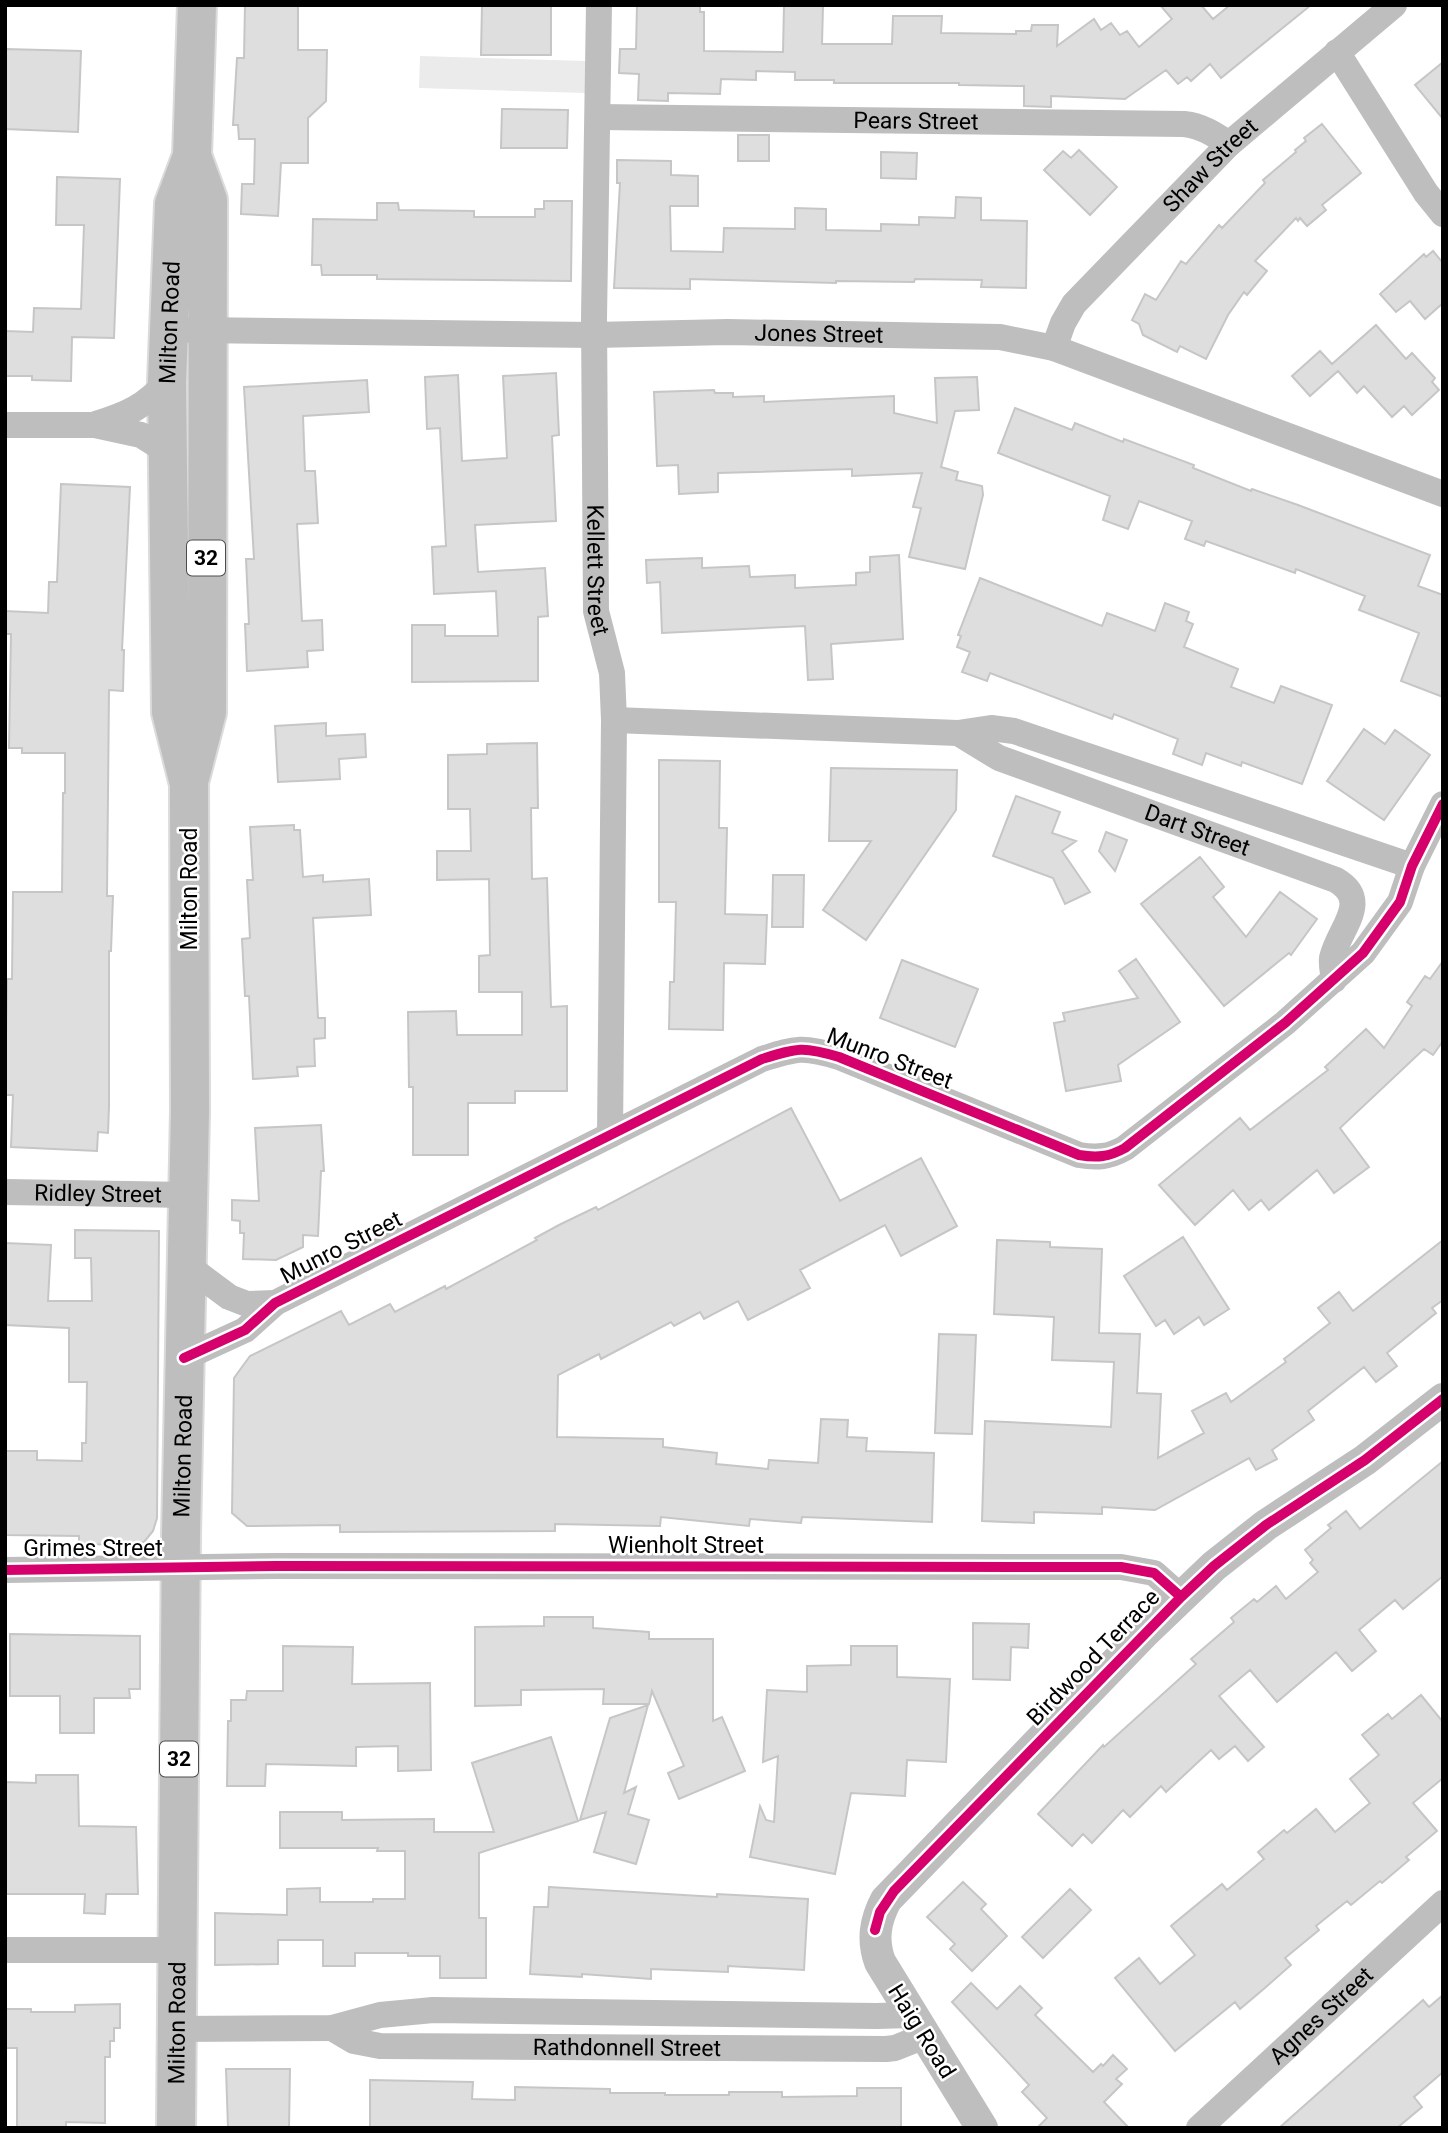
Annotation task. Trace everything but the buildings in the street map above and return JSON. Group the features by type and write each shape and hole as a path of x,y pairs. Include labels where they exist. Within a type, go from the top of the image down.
{"main road":[{"name":"Milton Road","path":"176,2128 185,1264 189,1195 189,783 207,712 188,330 208,200 192,156 197,5"},
{"name":"Milton Road","path":"188,330 167,382 171,712 189,783"}],"street":[{"name":"Kellett Street","path":"599,5 594,335 596,611 612,673 614,720 610,1135"},
{"name":"Shaw Street","path":"1055,348 1063,323 1074,304 1230,145 1394,5"},
{"path":"1337,51 1426,193 1443,214"},
{"name":"Pears Street","path":"598,117 1184,124 1197,125 1211,131 1230,145"},
{"name":"Jones Street","path":"188,330 594,335 728,332 1000,337 1055,348 1443,494"},
{"path":"95,425 129,414 141,407 167,382"},
{"path":"5,425 95,425 141,435 168,452"},
{"name":"Dart Street","path":"614,720 958,733 991,728 1014,731 1412,866"},
{"name":"Dart Street","path":"958,733 999,758 1345,885 1353,894 1354,905 1334,949 1331,962 1334,980"},
{"name":"Munro Street","path":"184,1358 245,1330 275,1303 762,1059 795,1048 817,1050 839,1057 1079,1155 1093,1158 1110,1156 1125,1148 1285,1023 1363,953 1400,902 1412,866 1443,804"},
{"name":"Ridley Street","path":"5,1192 189,1195"},
{"name":"Munro Street","path":"185,1264 229,1297 247,1304 275,1303"},
{"name":"Birdwood Terrace","path":"875,1930 880,1912 894,1891 1214,1566 1266,1525 1365,1460 1443,1399"},
{"name":"Wienholt Street","path":"181,1568 1121,1567 1154,1573 1181,1597"},
{"name":"Grimes Street","path":"5,1570 181,1568"},
{"name":"Agnes Street","path":"1199,2128 1443,1903"},
{"name":"Haig Road","path":"875,1930 880,1962 982,2128"},
{"path":"5,1950 178,1950"},
{"name":"Rathdonnell Street","path":"177,2029 332,2028 380,2015 433,2010 876,2016 918,2025"},
{"name":"Rathdonnell Street","path":"332,2028 362,2044 879,2049 895,2048 918,2025"}],"shaded area":[{"path":"420,56 587,61 586,93 419,88"}],"cycle path":[{"path":"184,1358 245,1330 275,1303 762,1059 784,1052 808,1050 839,1057 1079,1155 1103,1156 1119,1151 1285,1023 1363,953 1400,902 1412,866 1443,804"},
{"path":"875,1930 880,1912 894,1891 1214,1566 1266,1525 1365,1460 1443,1399"},
{"path":"5,1570 277,1566 1121,1567 1154,1573 1181,1597"}]}
